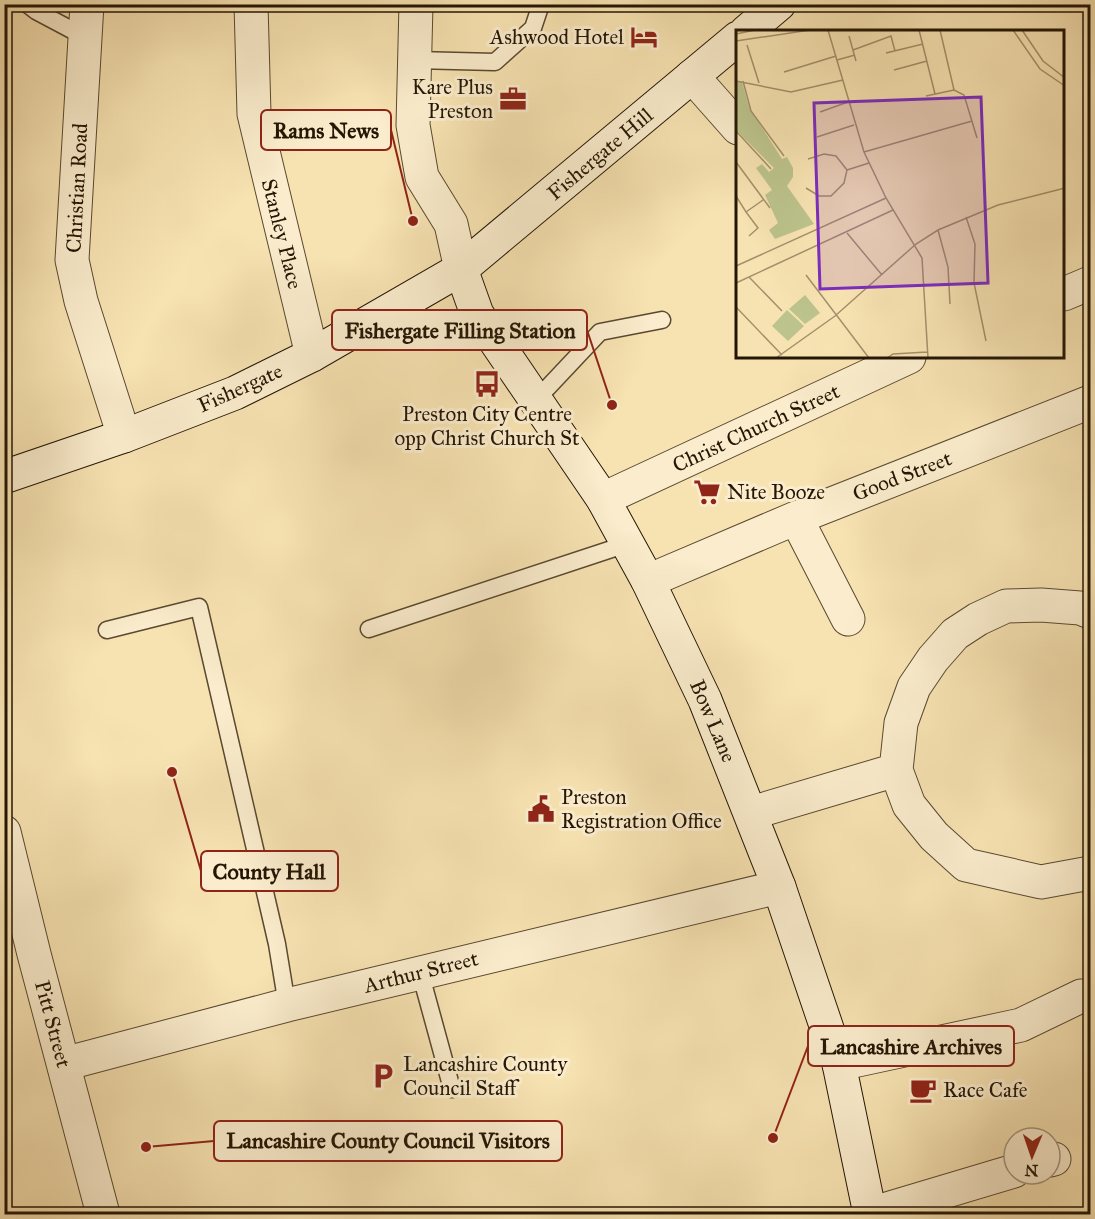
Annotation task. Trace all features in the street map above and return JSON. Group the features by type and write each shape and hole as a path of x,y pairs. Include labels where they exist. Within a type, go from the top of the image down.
{"street":[{"name":"Christian Road","path":"87,4 72,260 81,301 124,436"},
{"name":"Stanley Place","path":"251,4 254,114 312,355"},
{"name":"Bow Lane","path":"416,4 413,125 422,177 451,224 461,270 477,314 603,499 648,582 705,700 779,887 839,1064 870,1214"},
{"path":"748,30 779,4"},
{"name":"Fishergate Hill","path":"461,270 736,40"},
{"path":"692,76 736,126"},
{"name":"Fishergate","path":"4,477 124,436 235,393 312,355 461,270"},
{"path":"1065,294 1090,283"},
{"name":"Christ Church Street","path":"603,499 907,358"},
{"name":"Good Street","path":"648,582 796,518 1090,402"},
{"path":"796,518 848,619"},
{"path":"1090,612 1080,608 1041,605 1006,606 978,619 955,634 933,659 914,687 902,723 896,770 909,805 934,836 966,865 1041,882 1090,873"},
{"path":"751,813 896,770"},
{"name":"Pitt Street","path":"4,832 103,1215"},
{"name":"Arthur Street","path":"64,1064 420,972 779,887"},
{"path":"839,1064 1021,1025 1081,996"},
{"path":"870,1214 1002,1175"}],"lane":[{"path":"27,4 85,37"},
{"path":"415,60 495,62 533,28 541,4"},
{"path":"536,400 600,332 662,320"},
{"path":"369,629 627,544"},
{"path":"107,630 199,607 277,944 287,1005"},
{"path":"420,972 452,1089"}],"place":[{"name":"Ashwood Hotel","path":"644,37"},
{"name":"Kare Plus Preston","path":"513,99"},
{"name":"Rams News","path":"413,221"},
{"name":"Preston City Centre opp Christ Church St","path":"487,384"},
{"name":"Fishergate Filling Station","path":"612,405"},
{"name":"Nite Booze","path":"707,492"},
{"name":"County Hall","path":"172,772"},
{"name":"Preston Registration Office","path":"541,809"},
{"name":"Lancashire County Council Staff","path":"383,1076"},
{"name":"Race Cafe","path":"923,1090"},
{"name":"Lancashire Archives","path":"773,1138"},
{"name":"Lancashire County Council Visitors","path":"146,1147"}]}
